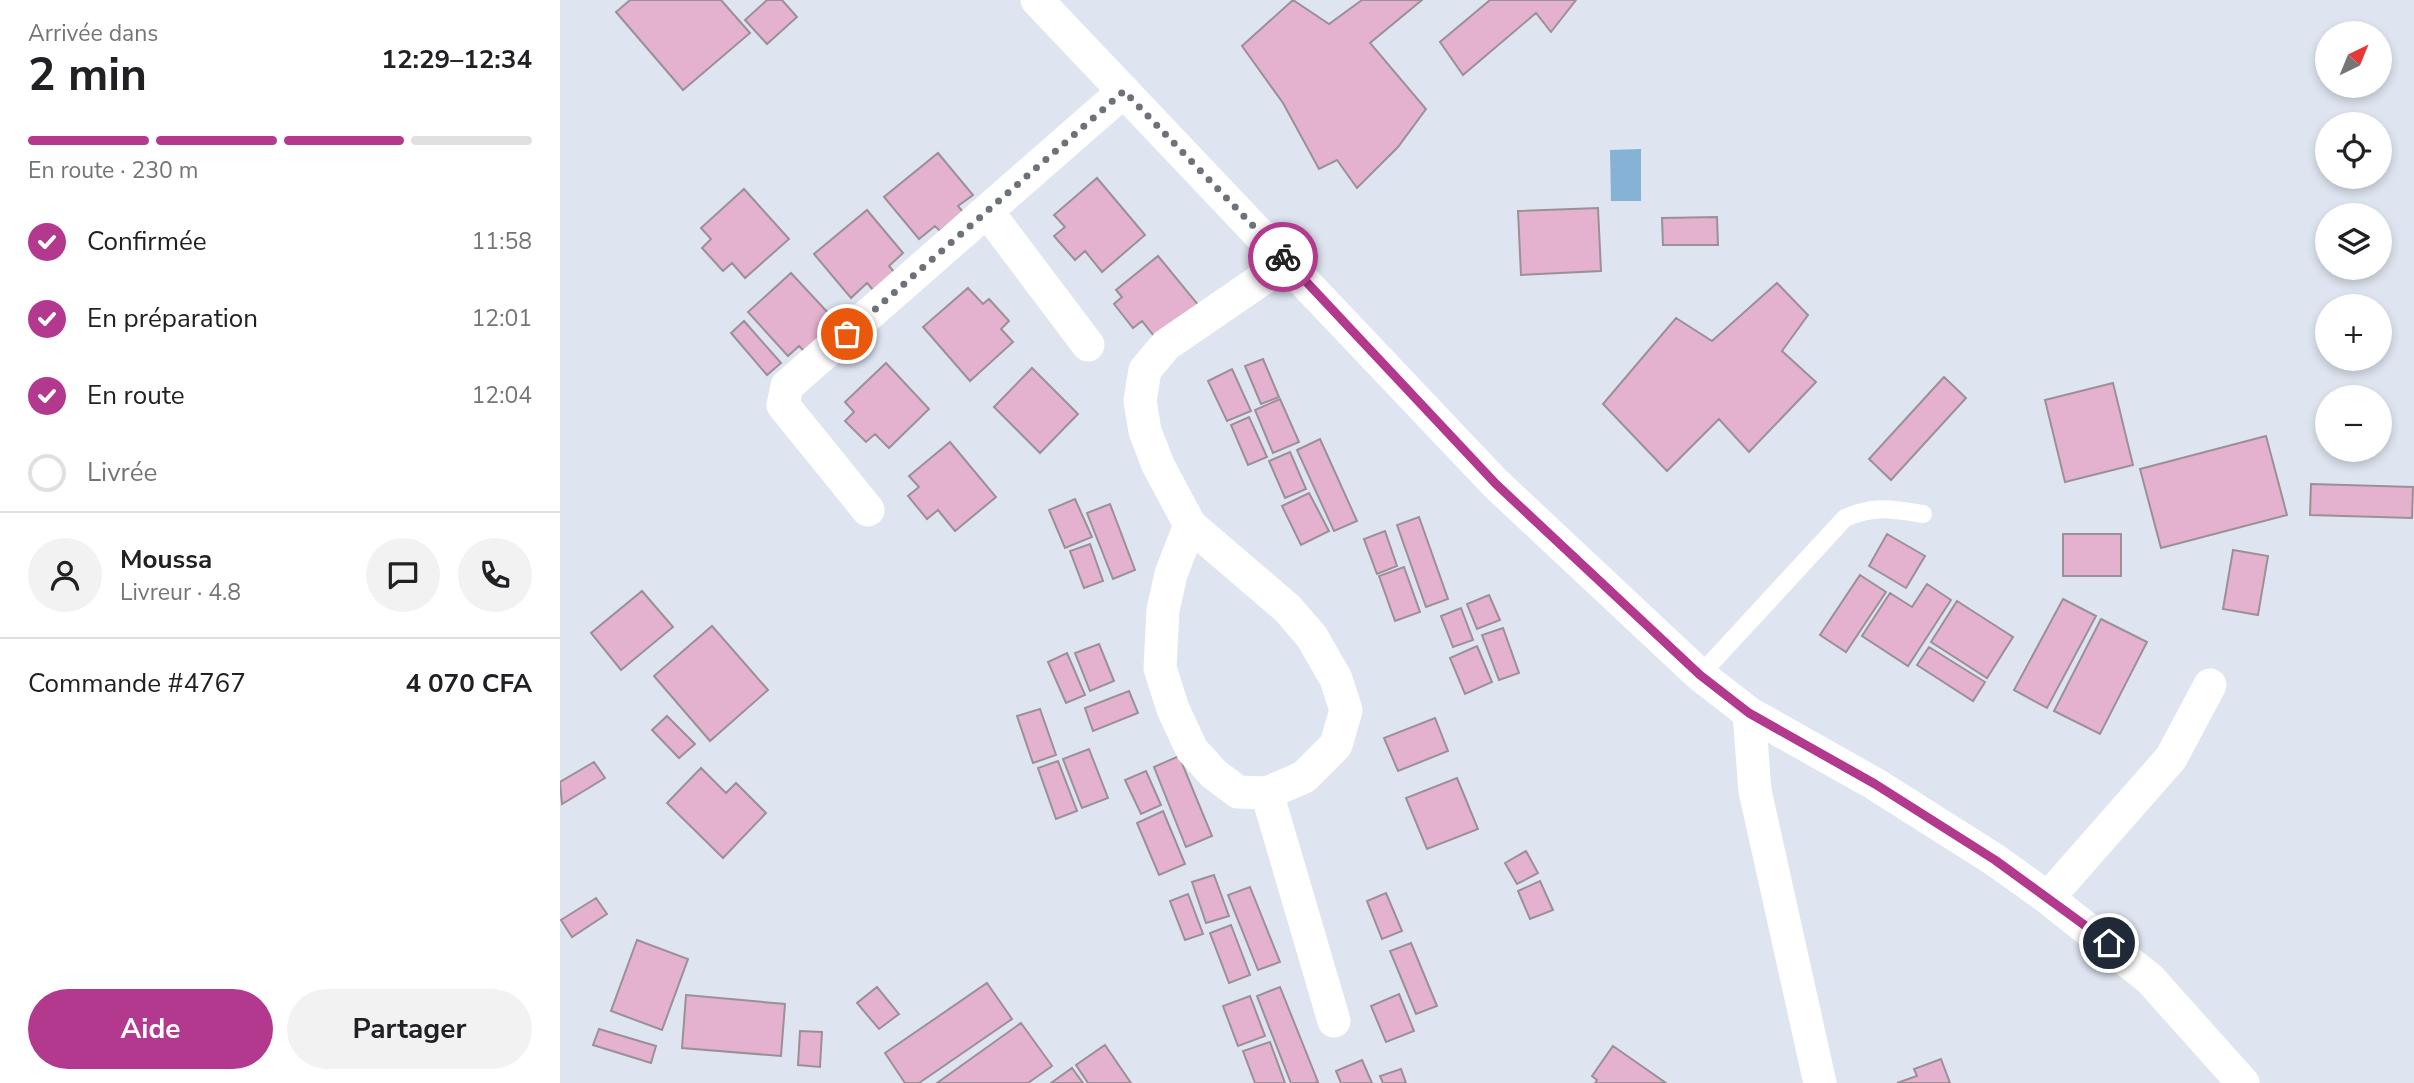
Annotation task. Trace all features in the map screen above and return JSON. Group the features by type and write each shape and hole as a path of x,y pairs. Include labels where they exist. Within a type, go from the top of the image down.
{"street":[{"path":"1037,0 1496,484 1700,675 1749,713 1875,784 1995,860 2109,943 2150,979 2243,1083"},
{"path":"868,510 783,405 787,386 1124,91"},
{"path":"987,211 1088,345"},
{"path":"1190,524 1171,574 1163,610 1160,668 1173,709 1192,750 1214,774 1237,792 1267,793 1304,777 1336,745 1346,710 1336,679 1312,637 1288,609 1190,524 1157,465 1145,431 1140,401 1145,370 1166,345 1287,262"},
{"path":"2048,898 2171,758 2210,685"},
{"path":"1749,713 1755,791 1820,1083"},
{"path":"1267,793 1334,1021"}],"lane":[{"path":"1700,675 1845,518 1864,510 1883,508 1923,514"}],"water":[{"path":"1641,149 1641,201 1611,201 1610,150"}],"building":[{"path":"630,0 721,0 750,33 683,90 616,12"},
{"path":"767,0 782,0 797,17 767,44 745,20"},
{"path":"1293,0 1329,24 1362,0 1422,0 1370,43 1426,109 1398,147 1357,188 1337,160 1319,169 1283,103 1242,46"},
{"path":"1490,0 1576,0 1551,32 1536,13 1463,75 1440,42"},
{"path":"938,153 973,195 958,206 963,212 940,231 935,226 919,239 884,197"},
{"path":"1097,178 1145,235 1102,272 1085,251 1075,260 1054,236 1065,227 1054,215"},
{"path":"744,189 789,239 745,278 732,263 723,271 702,248 711,239 701,228"},
{"path":"1598,208 1601,271 1521,275 1518,211"},
{"path":"867,210 903,253 889,266 895,273 874,291 867,283 851,298 814,254"},
{"path":"1717,217 1718,245 1663,245 1662,218"},
{"path":"1158,256 1200,307 1158,341 1142,321 1133,328 1114,304 1122,297 1116,290"},
{"path":"791,273 831,316 819,327 825,334 805,352 799,346 788,356 748,312"},
{"path":"1777,283 1808,315 1782,351 1816,382 1749,452 1719,419 1667,471 1603,404 1676,318 1712,341"},
{"path":"968,288 983,304 989,299 1009,321 1001,329 1013,342 970,381 923,327"},
{"path":"744,321 781,363 767,375 731,333"},
{"path":"1263,359 1279,397 1261,404 1245,366"},
{"path":"886,363 929,409 889,448 875,434 866,442 845,421 854,412 845,402"},
{"path":"1032,368 1078,414 1040,453 994,407"},
{"path":"1232,369 1251,411 1227,421 1208,381"},
{"path":"1944,377 1966,398 1891,480 1869,459"},
{"path":"2113,383 2133,465 2065,482 2045,400"},
{"path":"1280,399 1299,442 1273,453 1255,410"},
{"path":"1249,417 1267,457 1248,465 1231,425"},
{"path":"2266,436 2287,515 2161,548 2140,469"},
{"path":"1320,439 1357,521 1334,531 1297,450"},
{"path":"950,442 996,497 955,531 938,510 927,519 908,496 919,487 909,476"},
{"path":"1290,452 1306,489 1285,498 1269,461"},
{"path":"2311,484 2413,487 2412,518 2310,515"},
{"path":"1309,493 1329,531 1301,545 1282,506"},
{"path":"1075,499 1092,537 1065,548 1049,510"},
{"path":"1110,504 1135,570 1113,579 1087,513"},
{"path":"1419,517 1448,599 1426,607 1397,525"},
{"path":"1385,531 1397,566 1377,574 1364,539"},
{"path":"1887,534 1925,556 1906,588 1869,566"},
{"path":"2063,534 2121,534 2121,576 2063,576"},
{"path":"1090,544 1103,581 1084,588 1070,551"},
{"path":"2233,550 2268,556 2258,615 2223,609"},
{"path":"1404,567 1420,612 1395,621 1379,576"},
{"path":"1860,575 1886,592 1846,652 1820,635"},
{"path":"1927,584 1951,600 1908,666 1862,636 1890,593 1912,607"},
{"path":"642,591 673,627 621,670 591,633"},
{"path":"1489,595 1500,620 1477,629 1467,604"},
{"path":"2063,599 2096,616 2047,708 2014,690"},
{"path":"1957,601 2013,637 1987,678 1931,642"},
{"path":"1461,608 1473,640 1453,647 1441,616"},
{"path":"2101,619 2147,642 2100,734 2054,711"},
{"path":"712,626 768,690 710,741 654,676"},
{"path":"1503,628 1519,673 1499,680 1482,635"},
{"path":"1099,644 1114,681 1090,691 1075,653"},
{"path":"1477,646 1492,682 1465,694 1450,658"},
{"path":"1929,647 1985,682 1973,701 1917,665"},
{"path":"1067,653 1085,695 1066,703 1048,662"},
{"path":"1129,691 1138,713 1093,731 1085,708"},
{"path":"1040,709 1056,755 1033,763 1017,716"},
{"path":"667,716 695,744 679,758 652,730"},
{"path":"1435,718 1448,751 1398,771 1384,738"},
{"path":"1089,749 1108,798 1082,808 1063,759"},
{"path":"1179,756 1212,836 1186,847 1154,767"},
{"path":"1058,761 1077,811 1056,819 1038,768"},
{"path":"594,762 605,778 562,804 560,782"},
{"path":"701,768 726,793 736,783 766,813 723,858 667,803"},
{"path":"1146,771 1161,805 1141,814 1125,780"},
{"path":"1457,778 1478,829 1427,849 1406,798"},
{"path":"1163,811 1185,864 1159,875 1137,823"},
{"path":"1526,851 1538,873 1517,884 1505,863"},
{"path":"1214,875 1229,916 1206,923 1192,882"},
{"path":"1540,881 1553,910 1530,919 1518,891"},
{"path":"1250,887 1280,962 1258,970 1228,895"},
{"path":"1386,893 1402,931 1382,939 1367,901"},
{"path":"1188,894 1203,934 1185,940 1170,901"},
{"path":"596,898 607,914 572,937 561,920"},
{"path":"1231,925 1250,975 1229,983 1210,933"},
{"path":"637,940 688,959 662,1030 611,1011"},
{"path":"1411,943 1437,1006 1416,1014 1390,951"},
{"path":"987,983 1012,1019 919,1083 905,1083 885,1053"},
{"path":"877,987 899,1014 879,1029 857,1003"},
{"path":"1280,987 1318,1082 1291,1083 1257,996"},
{"path":"1399,994 1414,1031 1386,1042 1371,1006"},
{"path":"686,995 785,1004 781,1056 682,1048"},
{"path":"1250,996 1265,1036 1238,1046 1223,1006"},
{"path":"1021,1023 1052,1066 1028,1083 937,1083"},
{"path":"599,1029 656,1046 651,1063 593,1045"},
{"path":"800,1031 822,1032 820,1067 798,1065"},
{"path":"1270,1042 1285,1083 1255,1083 1243,1051"},
{"path":"1105,1045 1131,1083 1088,1083 1076,1065"},
{"path":"1613,1046 1666,1083 1595,1083 1597,1080 1592,1076"},
{"path":"1941,1059 1950,1083 1897,1083 1917,1076 1914,1069"},
{"path":"1362,1060 1372,1083 1341,1083 1336,1071"},
{"path":"1072,1068 1083,1083 1051,1083"},
{"path":"1401,1069 1406,1083 1383,1083 1380,1076"}],"way so far":[{"path":"847,334 1124,91 1283,257"}],"route":[{"path":"1283,257 1496,484 1700,675 1749,713 1875,784 1995,860 2109,943"}]}
